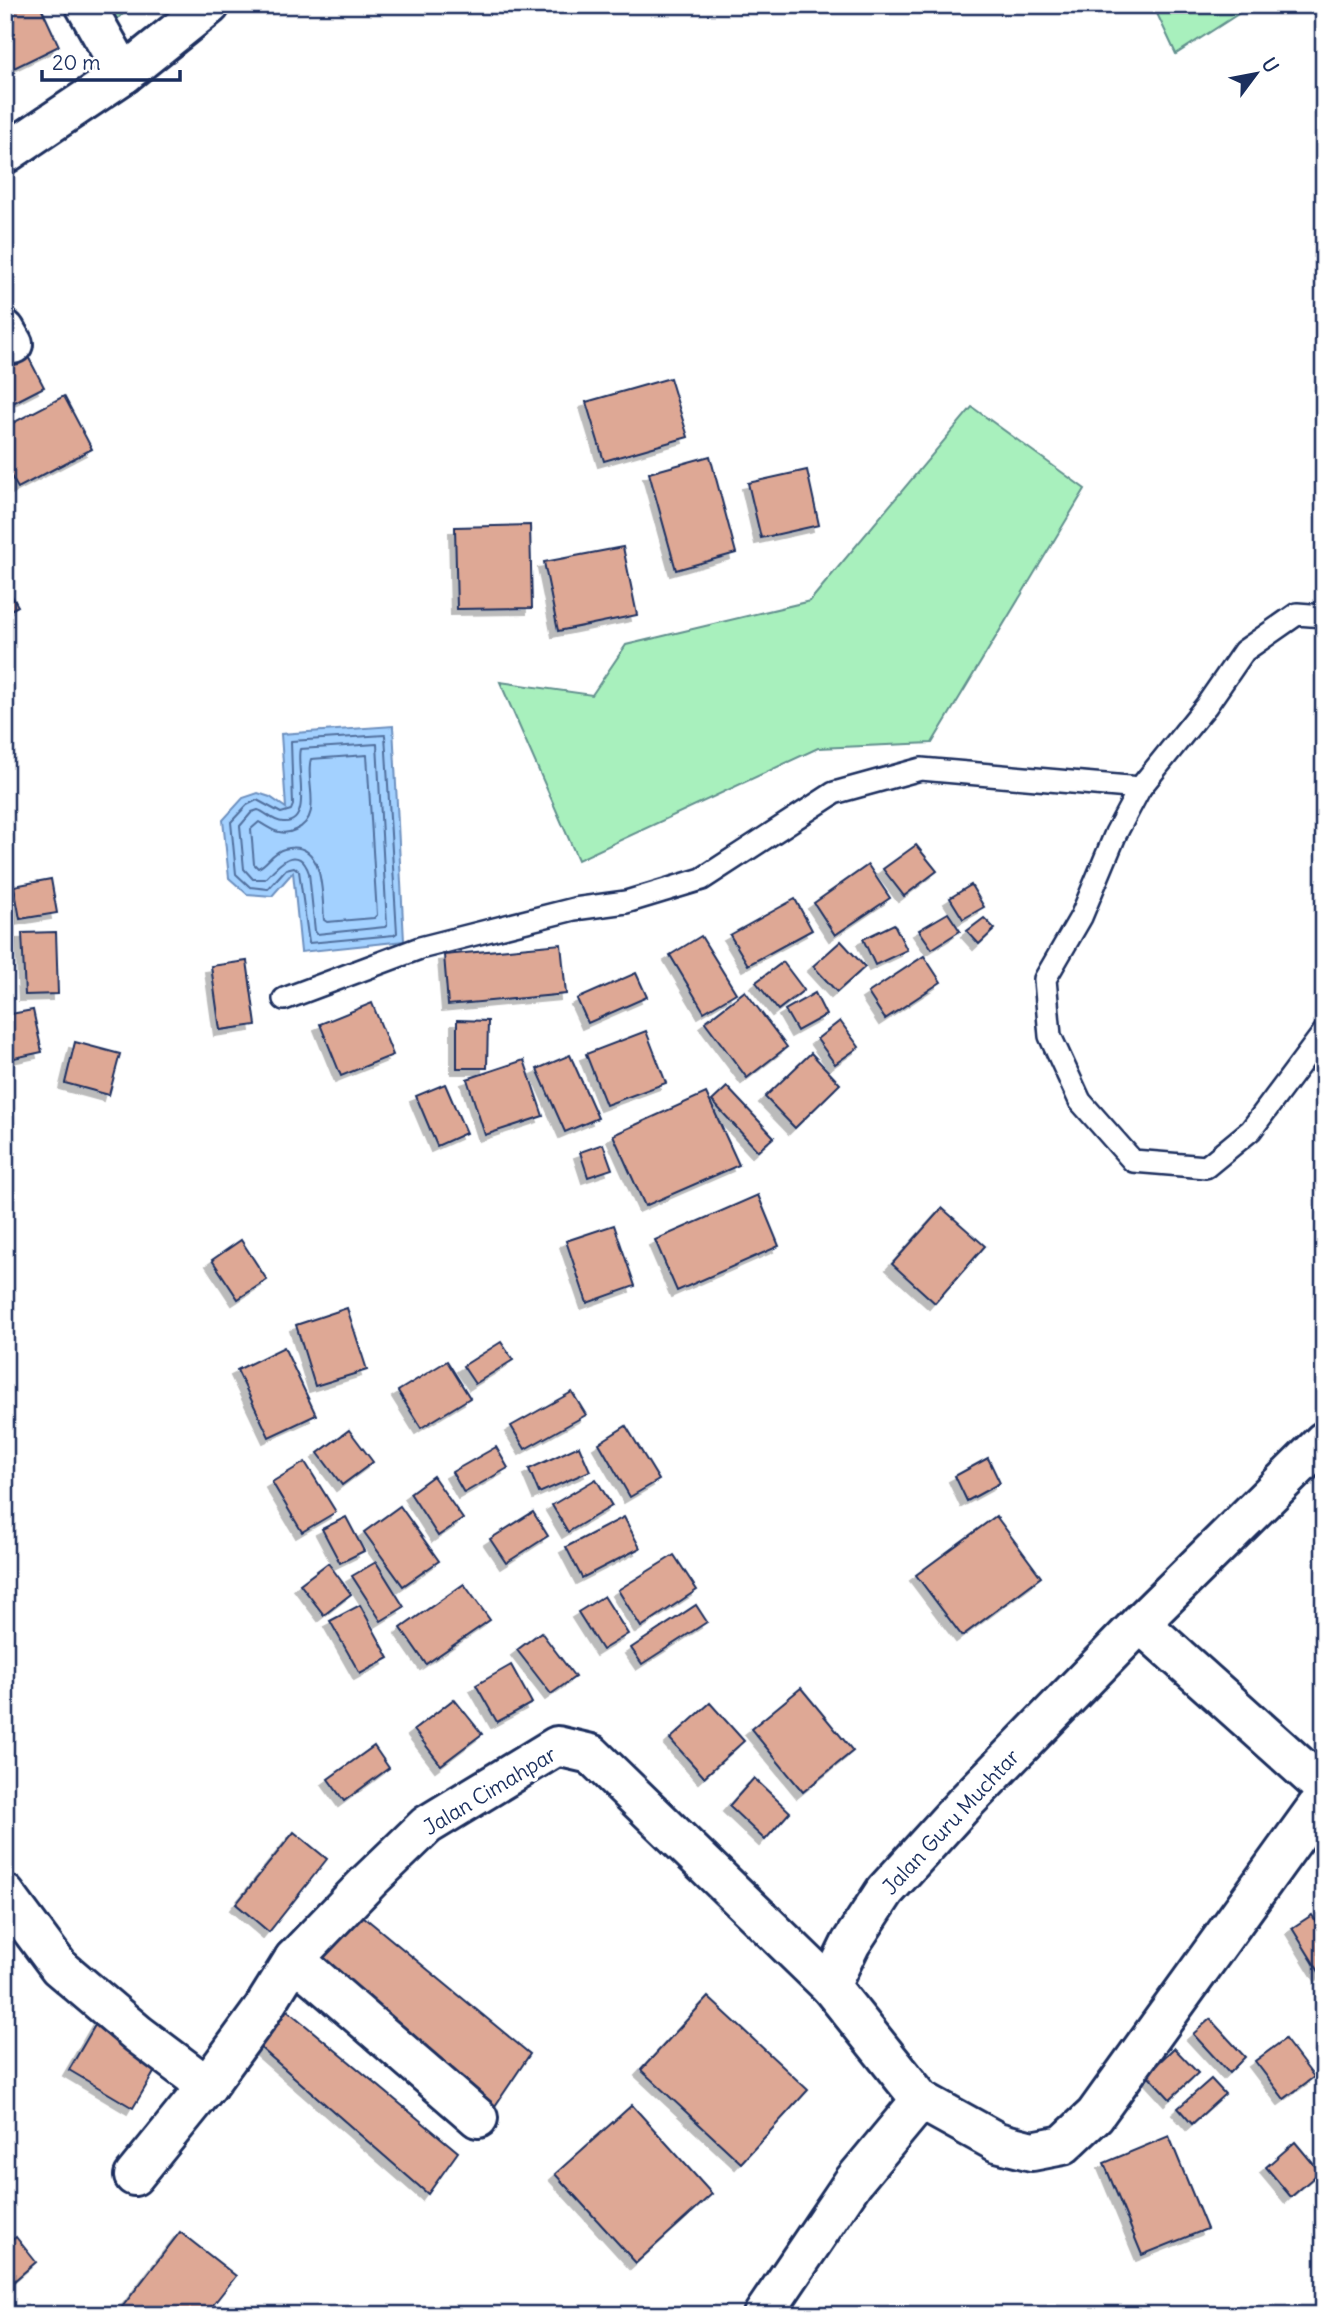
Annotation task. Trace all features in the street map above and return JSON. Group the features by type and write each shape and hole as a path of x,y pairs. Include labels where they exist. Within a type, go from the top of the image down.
{"street":[{"path":"85,5 124,74"},
{"path":"5,155 124,74 210,5"},
{"name":"Jalan Guru Muchtar","path":"830,1986 851,1943 885,1891 963,1805 1140,1623 1324,1441"},
{"path":"1140,1623 1324,1788"},
{"name":"Jalan Cimahpar","path":"134,2176 207,2086 261,2012 294,1959 427,1825 557,1746 591,1754 830,1986"},
{"path":"830,1986 921,2100 997,2142 1032,2151 1063,2145 1095,2115 1324,1797"},
{"path":"5,1894 59,1967 138,2035 207,2086"},
{"path":"294,1959 478,2119"},
{"path":"778,2310 853,2182 921,2100"}],"lane":[{"path":"1324,616 1297,614 1244,652 1206,706 1140,788 1116,833 1081,917 1045,979 1050,1036 1080,1101 1133,1161 1206,1167 1251,1130 1324,1031"},
{"path":"284,999 420,948 574,909 626,902 702,879 834,793 921,769 1140,788"}],"green space":[{"path":"68,5 134,5 95,37"},
{"path":"1153,5 1252,5 1176,54"},
{"path":"972,407 1085,489 932,743 818,748 578,860 500,682 592,695 626,645 810,601"}],"water":[{"path":"393,726 404,941 301,952 293,872 272,896 247,894 229,878 223,820 243,798 258,793 270,797 286,808 281,734"}],"building":[{"path":"5,5 40,5 59,46 14,68 5,51"},
{"path":"21,343 44,387 5,407 5,352"},
{"path":"670,378 688,437 604,461 586,402"},
{"path":"64,396 92,449 18,488 5,466 5,427"},
{"path":"710,456 736,553 676,570 649,473"},
{"path":"807,470 819,525 761,538 748,483"},
{"path":"530,525 532,608 457,609 455,527"},
{"path":"623,547 637,615 558,631 544,562"},
{"path":"5,584 18,606 5,613"},
{"path":"916,845 937,871 904,896 883,869"},
{"path":"868,865 890,898 835,935 814,903"},
{"path":"51,879 57,913 20,919 14,886"},
{"path":"971,885 984,907 963,919 950,898"},
{"path":"795,899 812,930 748,965 730,935"},
{"path":"948,913 960,931 932,949 919,930"},
{"path":"984,918 995,929 979,944 967,931"},
{"path":"894,924 907,950 875,965 863,939"},
{"path":"56,932 58,994 25,995 22,933"},
{"path":"701,936 736,993 704,1012 670,955"},
{"path":"841,941 865,967 837,992 813,966"},
{"path":"561,944 566,994 448,1005 444,955"},
{"path":"924,956 941,982 885,1019 868,993"},
{"path":"247,961 256,1025 220,1030 211,966"},
{"path":"783,962 804,990 778,1010 756,982"},
{"path":"636,973 647,997 588,1023 577,999"},
{"path":"745,991 787,1047 747,1078 705,1022"},
{"path":"815,993 826,1015 797,1031 785,1010"},
{"path":"372,1003 393,1055 341,1076 320,1024"},
{"path":"33,1010 42,1052 5,1060 5,1015"},
{"path":"457,1020 488,1021 487,1068 457,1068"},
{"path":"840,1021 859,1047 835,1064 817,1039"},
{"path":"646,1031 666,1083 606,1105 586,1054"},
{"path":"75,1042 120,1054 109,1095 65,1083"},
{"path":"811,1053 840,1084 795,1128 765,1097"},
{"path":"570,1055 598,1118 565,1132 537,1069"},
{"path":"524,1060 543,1116 485,1135 467,1079"},
{"path":"445,1084 466,1133 437,1146 416,1096"},
{"path":"727,1087 774,1137 758,1151 712,1101"},
{"path":"706,1093 739,1165 645,1206 613,1135"},
{"path":"603,1144 612,1169 588,1177 580,1152"},
{"path":"758,1195 779,1246 677,1291 655,1240"},
{"path":"942,1208 985,1246 935,1303 892,1264"},
{"path":"614,1225 635,1286 587,1303 566,1241"},
{"path":"241,1240 267,1280 238,1299 212,1260"},
{"path":"347,1308 367,1370 315,1386 296,1325"},
{"path":"501,1342 513,1360 475,1384 463,1366"},
{"path":"284,1347 316,1415 269,1437 237,1370"},
{"path":"447,1361 470,1398 421,1428 398,1391"},
{"path":"572,1392 586,1415 525,1449 511,1426"},
{"path":"626,1426 659,1480 630,1497 599,1443"},
{"path":"349,1430 373,1462 342,1485 318,1453"},
{"path":"579,1446 590,1471 539,1493 529,1469"},
{"path":"496,1447 508,1468 464,1493 452,1472"},
{"path":"988,1458 1000,1483 967,1501 955,1476"},
{"path":"305,1462 336,1512 302,1532 272,1482"},
{"path":"433,1476 463,1519 438,1536 410,1493"},
{"path":"596,1479 612,1506 568,1532 552,1505"},
{"path":"400,1506 439,1561 403,1586 364,1532"},
{"path":"533,1512 548,1536 506,1563 490,1539"},
{"path":"996,1516 1041,1577 962,1636 916,1575"},
{"path":"346,1517 364,1551 340,1563 322,1529"},
{"path":"624,1517 640,1548 582,1578 566,1547"},
{"path":"674,1555 697,1590 641,1627 618,1590"},
{"path":"376,1562 404,1607 381,1621 352,1576"},
{"path":"328,1563 351,1594 324,1615 300,1584"},
{"path":"464,1584 490,1620 426,1664 401,1628"},
{"path":"604,1596 628,1634 602,1650 578,1612"},
{"path":"360,1605 389,1658 360,1674 330,1621"},
{"path":"696,1605 707,1622 642,1664 631,1648"},
{"path":"541,1632 575,1677 551,1694 517,1650"},
{"path":"511,1665 532,1703 497,1722 476,1685"},
{"path":"801,1688 853,1751 803,1792 751,1729"},
{"path":"454,1699 482,1734 441,1765 414,1730"},
{"path":"710,1703 744,1741 704,1777 670,1739"},
{"path":"374,1746 389,1768 344,1801 328,1779"},
{"path":"754,1778 790,1812 765,1840 729,1806"},
{"path":"294,1832 327,1859 269,1932 236,1904"},
{"path":"358,1912 530,2054 491,2112 319,1959"},
{"path":"1312,1915 1324,1933 1324,1973 1321,1975 1292,1928"},
{"path":"708,1997 808,2090 741,2163 641,2070"},
{"path":"281,2005 458,2152 428,2194 254,2042"},
{"path":"1210,2019 1245,2057 1229,2073 1193,2034"},
{"path":"98,2020 162,2059 133,2108 69,2070"},
{"path":"1285,2039 1314,2077 1284,2099 1255,2061"},
{"path":"1174,2048 1198,2073 1170,2099 1147,2074"},
{"path":"1211,2079 1225,2094 1192,2124 1178,2108"},
{"path":"632,2105 712,2194 636,2263 555,2174"},
{"path":"1169,2136 1207,2229 1142,2255 1104,2163"},
{"path":"1295,2142 1320,2172 1291,2197 1266,2167"},
{"path":"180,2232 236,2276 205,2315 116,2315"},
{"path":"16,2237 36,2262 6,2288 5,2246"}]}
